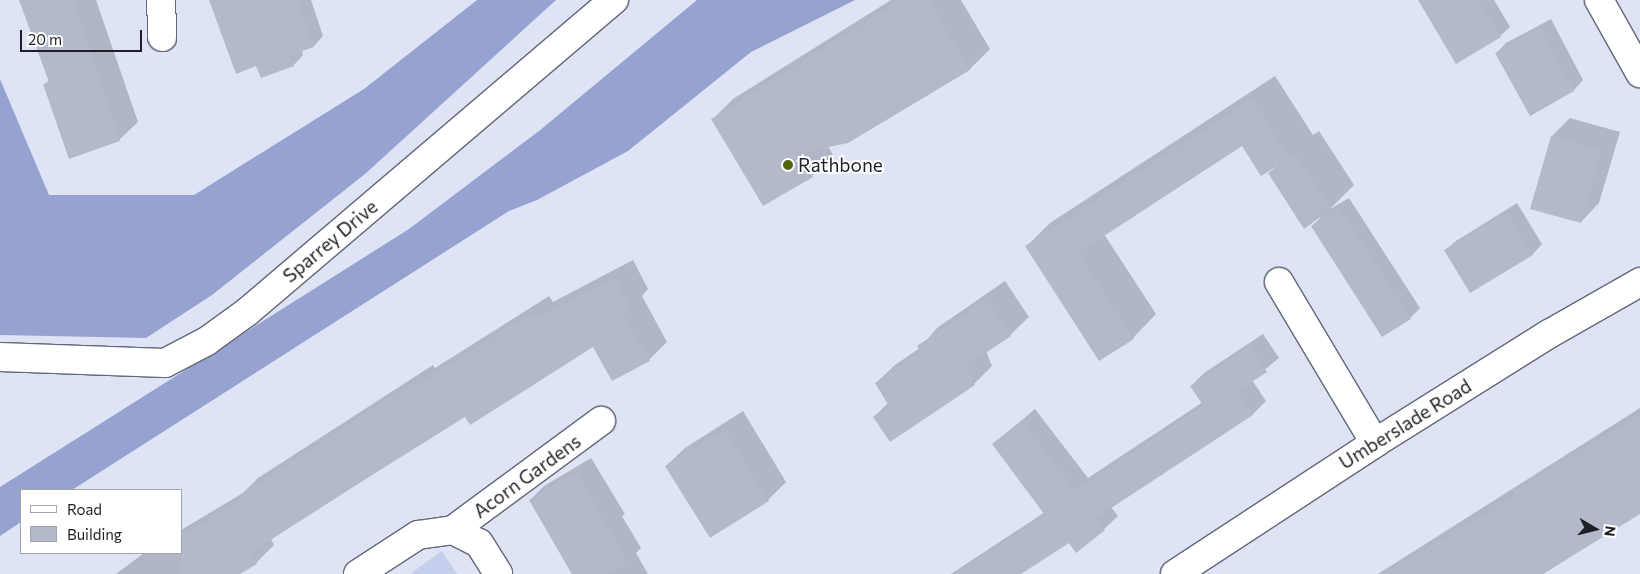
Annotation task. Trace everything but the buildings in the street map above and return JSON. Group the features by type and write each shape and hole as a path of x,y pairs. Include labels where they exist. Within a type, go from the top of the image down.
{"street":[{"path":"161,0 162,38"},
{"name":"Sparrey Drive","path":"0,357 166,363 207,341 247,312 614,0"},
{"path":"1599,0 1640,73"},
{"path":"1279,282 1375,443"},
{"name":"Umberslade Road","path":"1175,574 1375,443 1549,334 1640,282"},
{"name":"Acorn Gardens","path":"358,574 418,535 454,530 601,421"},
{"name":"Acorn Gardens","path":"454,530 478,543 498,574"}],"shaded area":[{"path":"477,0 556,0 365,174 212,295 146,338 0,335 0,79 49,195 194,195 364,89"},
{"path":"697,0 855,0 751,52 628,151 537,200 509,211 74,489 20,489 20,523 0,536 0,487 409,229 539,131"},
{"path":"442,551 457,574 410,574"}],"place":[{"name":"Rathbone","path":"788,165"}]}
